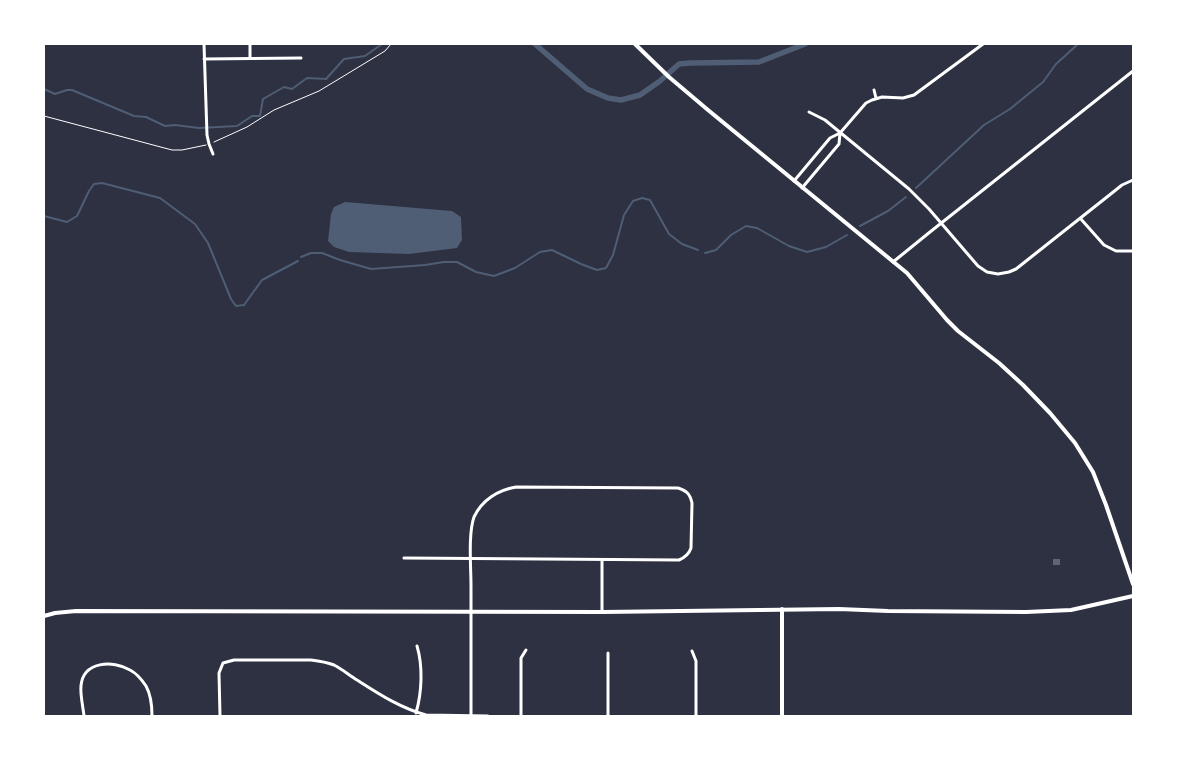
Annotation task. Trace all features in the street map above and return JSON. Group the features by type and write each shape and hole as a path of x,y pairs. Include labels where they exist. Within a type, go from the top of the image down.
{"street":[{"path":"204,44 207,135 208,144 213,154"},
{"path":"250,44 250,58"},
{"path":"635,44 669,77 907,273 958,331 999,363 1023,385 1069,435 1093,472 1133,584"},
{"path":"794,181 830,138 840,132 864,105 876,98 914,96 984,44"},
{"path":"204,59 301,58"},
{"path":"894,262 1133,71"},
{"path":"874,90 876,98"},
{"path":"809,112 825,120 909,189 978,266 987,272 998,274 1009,272 1016,268 1122,185 1133,180"},
{"path":"802,188 838,144 840,132"},
{"path":"1080,218 1104,246 1116,250 1133,250"},
{"path":"404,558 471,558 602,560 679,560 685,558 692,548 692,503 690,496 686,490 678,488 524,487 507,488 491,496 484,503 474,518 471,534 471,558 471,716"},
{"path":"602,560 602,612"},
{"path":"44,616 76,611 602,612 839,609 926,612 1026,612 1086,607 1133,596"},
{"path":"782,610 782,716"},
{"path":"416,713 420,693 420,657 417,646"},
{"path":"520,716 521,658 526,650"},
{"path":"692,651 696,661 696,716"},
{"path":"608,653 608,716"},
{"path":"220,716 219,673 223,664 234,660 311,660 335,666 388,699 416,713 426,716 488,716"},
{"path":"84,716 80,686 83,678 89,670 98,664 109,664 131,670 143,681 150,696 152,716"}],"path":[{"path":"44,116 172,150 182,150 208,144 247,127 274,110 319,91 372,60 391,44"}],"water":[{"path":"345,202 452,211 461,217 462,240 457,248 409,254 349,252 334,247 328,241 331,214 334,207"}],"building":[{"path":"1053,559 1060,559 1060,565 1053,565"}],"waterway":[{"path":"44,89 55,94 72,90 134,116 146,117 165,126 175,125 199,128 237,126 252,116 260,116 263,99 284,87 292,89 307,78 326,79 344,59 365,56 382,44"},
{"path":"535,44 587,89 608,98 621,100 640,95 679,64 759,62 805,44"},
{"path":"916,188 984,125 1010,109 1043,82 1056,64 1078,44"},
{"path":"44,216 67,222 77,216 94,184 102,183 160,198 195,224 208,243 231,299 236,306 244,305 262,280 298,261"},
{"path":"860,226 888,211 906,197"},
{"path":"301,257 311,253 322,253 371,269 457,262 476,272 494,276 515,268 540,252 552,250 597,270 606,268 613,255 624,215 633,201 642,198 650,200 669,234 682,244 698,250"},
{"path":"705,253 716,250 731,235 746,226 757,228 789,246 807,252 826,247 847,235"}]}
